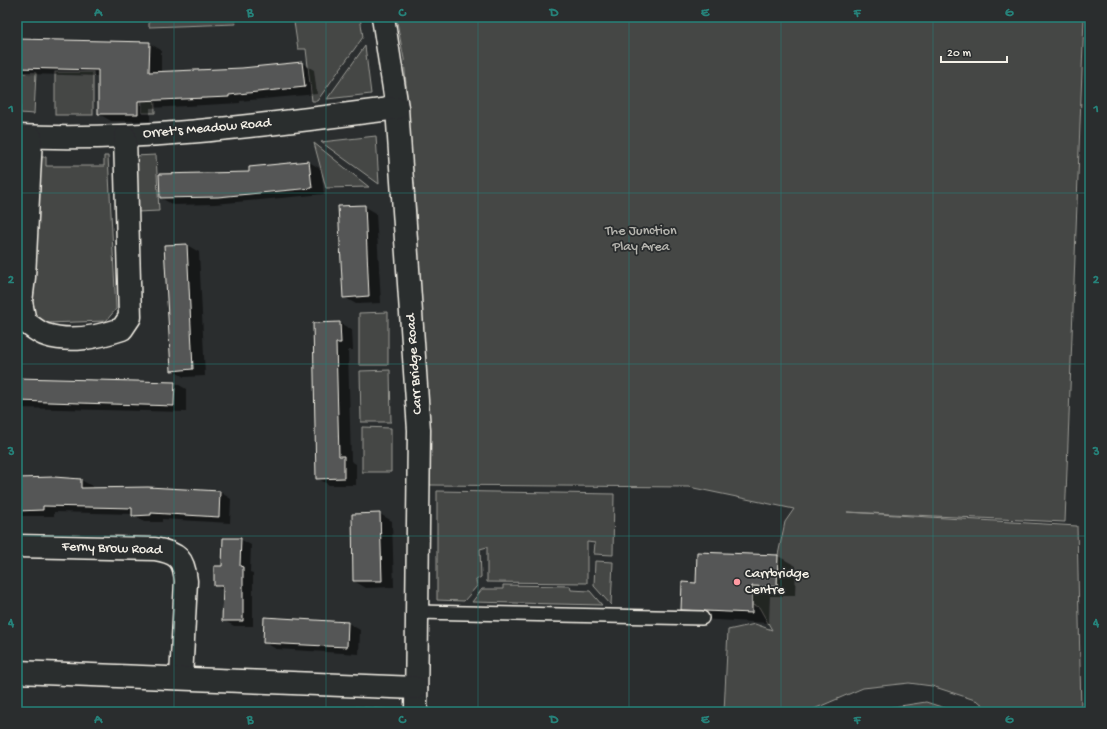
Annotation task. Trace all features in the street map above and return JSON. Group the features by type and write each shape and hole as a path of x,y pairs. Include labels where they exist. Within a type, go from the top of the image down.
{"street":[{"name":"Carr Bridge Road","path":"383,17 397,108 419,430 416,712"},
{"name":"Orret's Meadow Road","path":"24,136 125,137 278,123 397,108"},
{"path":"24,136 24,277 21,302 25,322 44,335 64,339 87,338 122,329 130,317 125,137"},
{"name":"Ferny Brow Road","path":"17,546 155,549 169,551 180,558 185,568 186,582 181,678"},
{"path":"17,672 416,688"}],"lane":[{"path":"417,612 702,618"}],"green space":[{"path":"149,17 234,17 236,24 149,27"},
{"path":"318,17 360,17 363,37 317,101 312,101 306,49 298,49 294,22"},
{"name":"The Junction Play Area","path":"396,17 1084,17 1065,522 847,512 1077,526 1081,712 991,712 978,701 932,686 909,683 863,688 807,712 724,712 728,630 755,624 772,630 759,607 752,605 752,586 777,586 778,555 785,522 794,509 689,487 430,485 416,210 404,59"},
{"path":"365,46 371,94 327,99"},
{"path":"55,72 93,72 93,115 55,115"},
{"path":"22,73 36,73 34,114 20,113"},
{"path":"141,73 154,73 155,113 142,113"},
{"path":"376,136 379,184 321,142"},
{"path":"314,143 369,187 326,188"},
{"path":"156,155 159,211 137,212 134,156"},
{"path":"104,156 108,156 116,309 106,321 46,323 29,308 42,157 46,157 46,166 104,166"},
{"path":"388,312 388,365 359,365 359,313"},
{"path":"390,370 391,422 361,422 360,371"},
{"path":"362,427 391,428 391,472 362,472"},
{"path":"437,491 614,494 613,555 594,554 595,543 587,542 587,583 487,582 487,547 480,549 481,577 476,580 477,586 464,601 437,600"},
{"path":"595,561 613,562 611,605 594,586"},
{"path":"503,585 570,586 571,590 590,591 602,605 472,602 482,589 503,589"},
{"path":"926,702 957,712 861,712"},
{"path":"356,707 393,710 393,712 357,712"}],"building":[{"path":"17,39 150,42 149,72 242,68 302,62 305,87 229,95 229,97 138,101 138,114 98,114 98,70 17,68"},
{"path":"309,161 312,188 218,197 160,198 159,174 249,172 249,167"},
{"path":"365,205 369,296 343,298 338,206"},
{"path":"187,244 193,369 171,371 164,245"},
{"path":"340,322 341,343 336,343 339,456 344,456 344,478 316,479 313,323"},
{"path":"17,378 175,382 174,406 17,401"},
{"path":"54,477 81,479 81,488 148,487 220,491 219,517 151,513 151,515 132,516 132,508 43,506 43,510 17,511 17,478"},
{"path":"380,513 382,581 353,581 352,514"},
{"path":"223,538 241,538 240,566 243,567 243,621 222,621 223,586 214,586 214,566 222,566"},
{"name":"Carrbridge Centre","path":"697,552 778,555 777,587 752,586 752,613 681,610 682,582 696,583"},
{"path":"264,617 348,622 347,647 263,643"}],"place":[{"name":"Carrbridge Centre","path":"737,582"}]}
